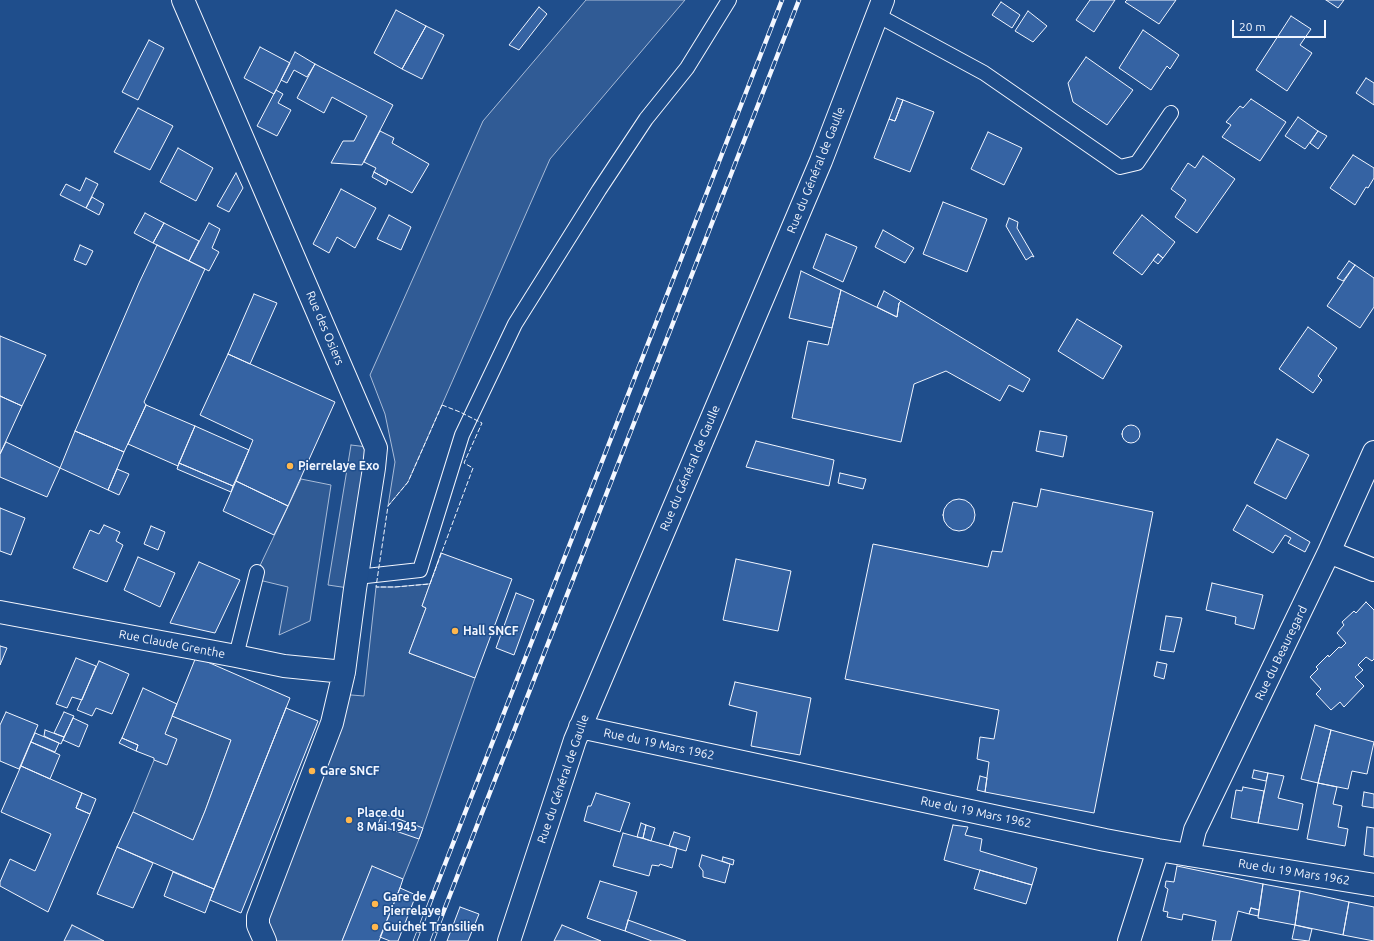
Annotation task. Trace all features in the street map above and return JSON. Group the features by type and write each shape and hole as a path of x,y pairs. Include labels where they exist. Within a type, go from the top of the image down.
{"street":[{"name":"Rue des Osiers","path":"183,0 376,448 344,672"},
{"name":"Rue du Général de Gaulle","path":"509,941 580,727 821,161 880,8"},
{"name":"Rue du Beauregard","path":"1189,855 1195,830 1330,552 1374,452"},
{"path":"1330,552 1374,570"},
{"name":"Rue Claude Grenthe","path":"0,612 284,666 344,672"},
{"path":"265,941 258,925 258,917 332,723 344,672"},
{"name":"Rue du 19 Mars 1962","path":"580,727 1105,840 1374,885"},
{"path":"1129,941 1158,850"}],"lane":[{"path":"357,577 420,570 462,435 515,324 603,183 646,119 687,68 729,0"},
{"path":"880,8 984,73 1120,166 1137,164 1171,113"},
{"path":"236,656 257,572"}],"shaded area":[{"path":"586,0 685,0 550,159 408,482 388,506 395,462 385,414 370,375 483,121"},
{"path":"351,445 376,448 355,589 328,585"},
{"path":"301,479 331,485 310,621 279,635 288,587 259,580 257,572"},
{"path":"430,584 422,606 426,608 409,653 475,678 419,839 403,879 372,867 342,941 265,941 265,897 339,694 364,696 376,587"},
{"path":"172,716 231,740 193,840 133,812"}],"building":[{"path":"1090,0 1115,0 1094,32 1076,20"},
{"path":"1127,0 1176,0 1159,24 1125,2"},
{"path":"1326,0 1344,0 1338,8"},
{"path":"1001,2 1020,15 1012,28 992,15"},
{"path":"539,7 547,14 519,50 509,45"},
{"path":"396,10 426,26 402,69 374,53"},
{"path":"1028,11 1047,26 1033,42 1015,31"},
{"path":"1291,16 1311,29 1300,45 1312,53 1287,91 1256,70"},
{"path":"426,26 444,35 422,79 402,69"},
{"path":"1143,30 1179,55 1170,69 1167,66 1151,90 1119,68"},
{"path":"149,40 164,48 138,100 122,92"},
{"path":"260,47 290,63 274,94 244,78"},
{"path":"295,52 315,64 307,77 294,70 287,83 281,80"},
{"path":"1086,57 1133,90 1107,125 1073,102 1068,83"},
{"path":"315,64 393,105 362,165 331,163 343,141 354,141 367,116 332,97 324,113 297,98"},
{"path":"1366,78 1374,83 1374,105 1356,93"},
{"path":"276,90 283,94 278,103 291,110 277,136 257,126"},
{"path":"897,98 903,100 895,121 889,119"},
{"path":"1251,99 1286,122 1260,161 1222,137 1231,125 1226,122 1240,106 1243,108"},
{"path":"903,100 934,112 910,172 874,158 889,119 895,121"},
{"path":"138,108 173,126 150,170 114,152"},
{"path":"1298,117 1318,131 1305,149 1285,136"},
{"path":"380,131 394,138 392,143 429,164 412,193 374,172 376,168 364,162"},
{"path":"1318,131 1327,136 1318,149 1310,143"},
{"path":"988,132 1022,148 1004,185 971,169"},
{"path":"178,148 213,168 196,201 160,182"},
{"path":"1353,155 1374,168 1374,178 1368,188 1366,187 1355,205 1330,188"},
{"path":"1203,156 1235,179 1197,233 1175,217 1186,200 1171,189 1188,163 1195,168"},
{"path":"374,172 388,180 386,185 372,177"},
{"path":"236,173 243,188 229,212 217,206"},
{"path":"86,178 98,184 86,208 60,195 66,184 80,191"},
{"path":"341,189 376,208 355,248 337,237 329,253 313,244"},
{"path":"92,197 104,204 99,215 86,208"},
{"path":"943,202 987,219 967,272 923,254"},
{"path":"145,213 164,223 153,243 134,233"},
{"path":"389,215 411,227 401,250 377,239"},
{"path":"1142,215 1175,242 1163,258 1158,254 1142,275 1113,253"},
{"path":"1009,218 1018,222 1017,228 1034,257 1032,256 1026,260 1006,226"},
{"path":"164,223 199,241 189,261 153,243"},
{"path":"209,223 220,229 212,248 219,252 209,271 189,261"},
{"path":"883,230 914,248 905,263 875,247"},
{"path":"826,234 857,247 843,282 813,268"},
{"path":"80,245 93,251 86,265 74,260"},
{"path":"157,245 205,269 144,402 146,405 124,452 75,431"},
{"path":"1158,254 1163,258 1158,264 1153,260"},
{"path":"1349,261 1355,265 1343,281 1337,278"},
{"path":"1355,265 1374,278 1374,307 1360,328 1327,306"},
{"path":"801,271 841,290 832,328 789,318"},
{"path":"841,290 897,317 899,303 901,301 1030,379 1023,392 1009,385 1000,401 946,371 914,384 901,442 792,418 808,341 828,345"},
{"path":"884,291 901,301 899,303 897,317 877,307"},
{"path":"254,294 277,303 250,364 228,354"},
{"path":"1077,319 1122,346 1103,379 1058,351"},
{"path":"1308,327 1337,348 1318,376 1322,380 1313,393 1279,369"},
{"path":"0,336 46,355 22,406 0,396"},
{"path":"228,354 335,402 288,506 236,481 253,440 200,415"},
{"path":"0,396 22,406 0,454"},
{"path":"146,405 195,426 178,466 128,444"},
{"path":"1131,425 1137,428 1140,434 1137,440 1131,443 1125,440 1122,434 1125,428"},
{"path":"195,426 249,450 233,486 179,463"},
{"path":"75,431 124,452 108,490 60,468"},
{"path":"1040,431 1067,436 1063,457 1036,451"},
{"path":"1277,439 1309,455 1286,499 1254,483"},
{"path":"756,441 834,460 829,486 746,467"},
{"path":"6,442 60,468 47,497 0,477 0,454"},
{"path":"179,463 233,486 231,492 177,469"},
{"path":"117,469 129,474 119,495 108,490"},
{"path":"840,473 866,479 863,489 838,483"},
{"path":"236,481 288,506 274,535 223,511"},
{"path":"1041,489 1153,512 1094,813 985,792 989,762 977,759 980,737 994,739 999,710 845,679 873,544 988,567 992,551 1002,552 1013,502 1037,507"},
{"path":"956,499 962,499 972,506 975,515 974,521 968,528 962,531 956,531 946,524 943,518 943,512 950,502"},
{"path":"1247,505 1310,542 1305,552 1288,543 1291,538 1285,535 1273,553 1233,530"},
{"path":"0,508 25,518 11,555 0,551"},
{"path":"104,525 120,532 116,541 123,545 107,582 73,568 90,530 99,534"},
{"path":"151,526 165,532 158,550 144,544"},
{"name":"Hall SNCF","path":"441,553 512,579 475,678 409,653 426,608 422,606"},
{"path":"138,557 175,573 160,607 124,590"},
{"path":"736,559 791,571 778,631 723,620"},
{"path":"199,562 240,580 215,633 170,623"},
{"path":"1212,583 1263,595 1254,629 1235,624 1236,617 1206,610"},
{"path":"516,593 534,600 514,655 496,648"},
{"path":"1366,602 1374,610 1374,659 1372,661 1366,657 1358,665 1363,670 1355,677 1364,686 1344,707 1340,702 1331,710 1316,694 1321,689 1310,677 1318,669 1316,667 1328,655 1329,657 1339,647 1341,648 1346,643 1337,633 1344,625 1342,622 1354,611 1356,613"},
{"path":"1166,616 1182,618 1174,652 1160,650"},
{"path":"0,646 7,648 0,665"},
{"path":"196,657 290,698 214,889 117,847 133,812 193,840 231,740 172,716"},
{"path":"76,658 96,666 82,700 72,697 67,708 56,704"},
{"path":"99,661 129,674 112,714 96,708 92,716 77,710"},
{"path":"1157,662 1167,664 1164,679 1154,676"},
{"path":"735,682 811,698 800,755 751,746 757,712 729,705"},
{"path":"143,688 177,704 165,734 177,739 167,765 136,751 138,745 122,738"},
{"path":"286,708 318,721 241,913 210,900"},
{"path":"6,712 38,725 19,769 0,761 0,725"},
{"path":"64,712 74,716 64,737 54,733"},
{"path":"73,718 88,725 79,747 63,740"},
{"path":"1315,725 1331,730 1318,783 1301,779"},
{"path":"45,730 64,737 61,744 44,736"},
{"path":"1331,730 1374,742 1367,774 1352,771 1348,789 1318,783"},
{"path":"35,733 59,743 55,752 31,742"},
{"path":"122,738 138,745 136,751 119,743"},
{"path":"31,742 60,755 50,779 21,766"},
{"path":"21,766 82,793 76,808 90,814 48,912 0,886 0,882 10,859 35,871 51,834 1,812"},
{"path":"1254,770 1268,773 1266,781 1252,778"},
{"path":"1268,773 1284,776 1278,798 1303,804 1298,830 1258,823"},
{"path":"980,776 987,778 985,792 977,790"},
{"path":"1318,783 1337,787 1333,804 1342,806 1338,827 1348,829 1345,846 1307,839"},
{"path":"1243,787 1264,791 1258,823 1231,818 1236,790 1242,791"},
{"path":"1364,792 1374,794 1374,808 1362,806"},
{"path":"82,793 96,799 90,814 76,808"},
{"path":"596,793 630,803 620,832 584,821 588,806 591,806"},
{"path":"382,813 423,828 419,839 378,825"},
{"path":"641,823 646,825 643,838 637,837"},
{"path":"646,825 655,828 651,841 643,838"},
{"path":"953,825 968,827 965,835 982,839 980,851 1037,868 1032,885 944,860"},
{"path":"1367,827 1374,828 1374,857 1364,855"},
{"path":"674,832 690,837 686,851 669,846"},
{"path":"623,833 677,848 672,868 660,864 659,866 652,865 649,876 613,866"},
{"path":"117,847 153,863 133,908 97,894"},
{"path":"702,855 730,864 725,883 703,877 703,871 699,866"},
{"path":"723,857 734,860 733,865 722,861"},
{"name":"Gare de Pierrelaye","path":"372,866 403,879 379,941 342,941"},
{"path":"1177,866 1263,884 1259,910 1251,908 1249,914 1238,911 1231,941 1212,941 1216,921 1183,914 1182,920 1167,917 1168,912 1163,911 1168,889 1165,887 1166,881 1174,882"},
{"path":"980,870 1032,885 1026,904 974,889"},
{"path":"173,872 214,889 205,913 164,896"},
{"path":"600,881 637,892 625,931 587,918"},
{"path":"1263,884 1300,891 1295,925 1258,918"},
{"path":"400,888 416,895 398,941 390,941 380,937"},
{"path":"1300,891 1349,902 1343,935 1295,925"},
{"path":"1349,902 1374,907 1374,941 1343,935"},
{"path":"460,907 479,914 468,941 447,941"},
{"path":"1251,908 1259,910 1258,916 1249,914"},
{"path":"628,920 686,941 652,941 625,931"},
{"path":"72,925 104,941 64,941"},
{"path":"562,925 601,941 554,941"},
{"path":"1295,925 1312,929 1309,941 1292,939"}],"railway":[{"path":"415,941 782,0"},
{"path":"432,941 799,0"}],"fence":[{"path":"442,405 482,423 464,463 473,468 430,584 376,587 388,506 408,482 442,405"}],"place":[{"name":"Pierrelaye Exo","path":"290,466"},
{"name":"Hall SNCF","path":"455,631"},
{"name":"Gare SNCF","path":"312,771"},
{"name":"Place du 8 Mai 1945","path":"349,820"},
{"name":"Gare de Pierrelaye","path":"375,904"},
{"name":"Guichet Transilien","path":"375,927"}]}
